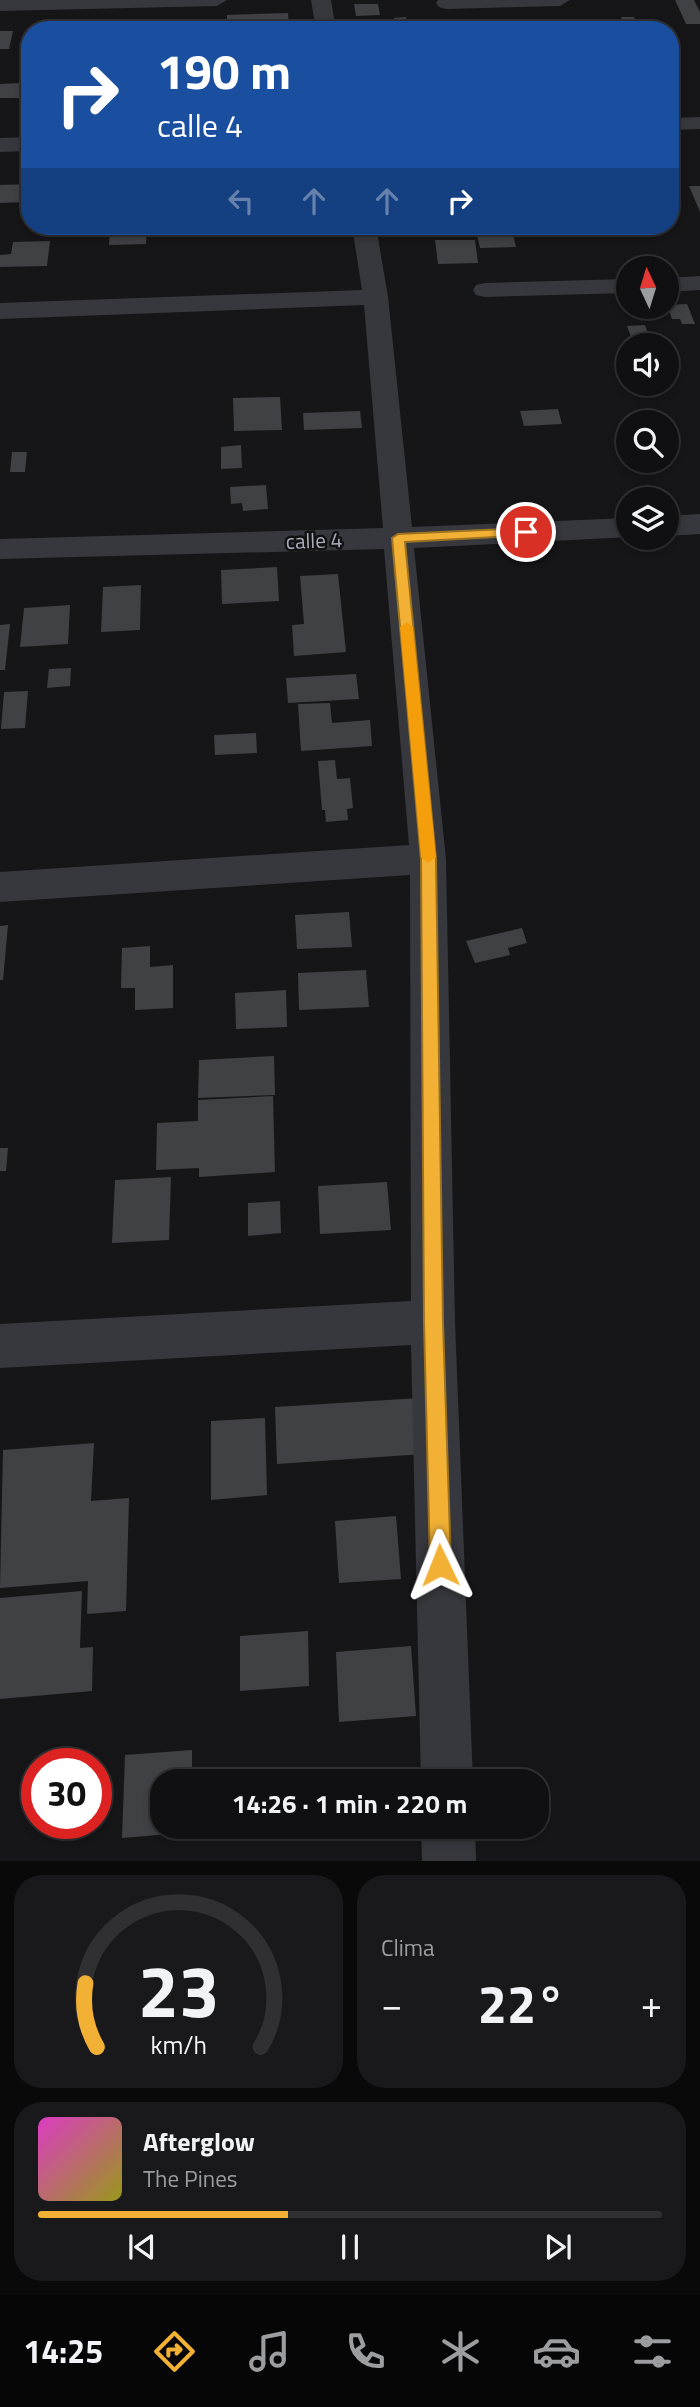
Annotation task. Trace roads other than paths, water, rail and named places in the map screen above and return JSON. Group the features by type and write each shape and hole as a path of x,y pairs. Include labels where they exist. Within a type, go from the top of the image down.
{"street":[{"path":"0,5 217,0"},
{"path":"321,0 324,21"},
{"path":"446,3 560,0"},
{"path":"679,124 700,123"},
{"path":"0,145 21,144"},
{"path":"366,235 376,297 428,859 433,1322 447,1769"},
{"path":"679,285 700,284"},
{"path":"485,290 616,286"},
{"path":"0,311 376,297"},
{"path":"679,525 700,524"},
{"name":"calle 4","path":"0,549 398,538 616,529"},
{"path":"0,887 428,859"},
{"path":"0,1346 433,1322"},
{"path":"448,1839 449,1861"}]}
